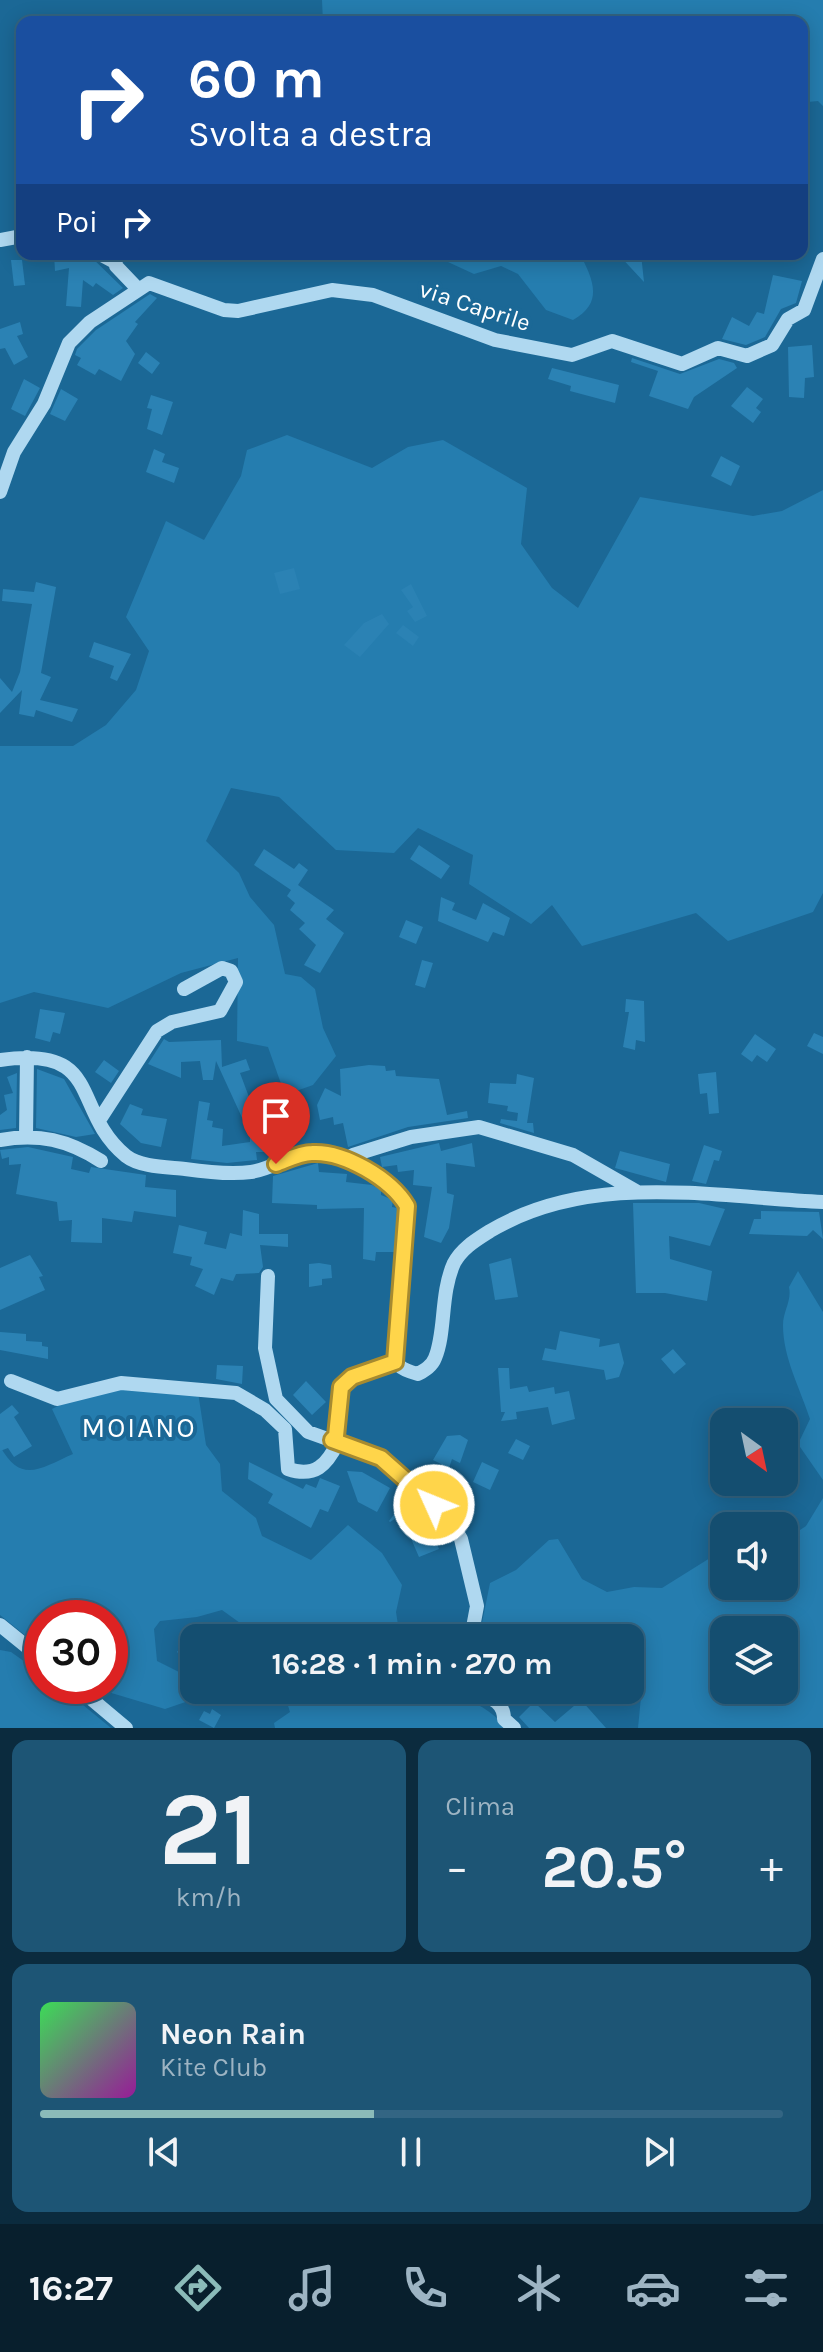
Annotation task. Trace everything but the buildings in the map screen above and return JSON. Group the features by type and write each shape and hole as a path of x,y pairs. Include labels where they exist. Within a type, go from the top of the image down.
{"street":[{"name":"via Caprile","path":"143,285 224,310 238,311 332,290 373,295 495,340 572,355 612,341 682,364 718,348 747,356 772,345 788,319 804,310 823,259"},
{"path":"0,492 6,457 44,404 69,343 143,285 117,260"},
{"path":"100,1119 157,1031 172,1022 220,1011 236,982 231,971 222,968 184,989"},
{"path":"26,1136 27,1057"},
{"path":"0,1060 48,1057 65,1066 128,1158 151,1165 204,1172 252,1172 310,1153 337,1154 398,1190 407,1206 408,1223 394,1346 395,1362 400,1369 418,1374 436,1357 450,1271 457,1257 470,1243 527,1212 602,1193 636,1191 823,1202"},
{"path":"353,1155 411,1137 479,1127 573,1155 636,1191"},
{"path":"0,1140 26,1136 54,1138 80,1148 101,1161"},
{"path":"268,1276 265,1348 276,1399 308,1432 381,1458 450,1520 461,1539 477,1606 474,1624"},
{"path":"11,1381 57,1399 121,1383 236,1393 265,1410 285,1429 288,1469 304,1474 319,1470 330,1459 336,1436 341,1387 352,1377 395,1362"},
{"path":"0,1625 24,1644"},
{"path":"97,1704 126,1728"},
{"path":"500,1704 504,1710 504,1719 514,1728"}],"shaded area":[{"path":"322,0 823,0 823,106 818,101 808,102 808,16 323,16"},
{"path":"583,260 593,289 592,298 583,313 573,320 546,310 518,274 501,266 474,274 448,262"},
{"path":"287,435 372,468 408,447 443,440 527,488 521,544 552,588 578,608 640,497 753,516 782,511 823,490 823,893 813,912 728,941 696,913 582,946 552,905 531,924 469,884 473,855 418,828 394,853 336,850 279,797 231,788 206,841 239,873 250,897 274,925 285,974 301,977 315,989 323,1028 336,1056 313,1085 285,1095 268,1047 237,1041 238,958 181,973 108,1008 34,992 0,1003 0,746 73,746 106,725 136,690 149,651 126,617 166,521 204,540 241,476 247,450"},
{"path":"798,1271 823,1312 823,1480 798,1444 810,1419 789,1361 784,1337 783,1320 789,1287"},
{"path":"100,1385 198,1392 206,1445 220,1464 222,1491 256,1518 262,1536 311,1560 348,1525 382,1553 402,1585 396,1612 398,1624 242,1624 222,1610 197,1617 160,1621 154,1629 157,1661 180,1672 180,1704 165,1709 128,1698 128,1600 24,1600 24,1634 0,1615 0,1446 16,1466 32,1470 73,1454 52,1409"},
{"path":"823,1498 823,1728 638,1728 640,1704 644,1704 644,1624 482,1624 490,1583 516,1570 549,1540 558,1539 582,1579 607,1592 634,1587 662,1588 710,1558 710,1600 798,1600 798,1531 806,1526"},
{"path":"0,1650 11,1652 24,1661 24,1704 82,1704 111,1728 0,1728"},
{"path":"287,1704 474,1704 488,1711 505,1728 275,1728 274,1723 290,1712"}],"district":[{"name":"MOIANO","path":"139,1427"}],"route":[{"path":"276,1164 310,1153 337,1154 398,1190 407,1206 395,1362 352,1377 341,1387 336,1436 332,1440 381,1458 403,1474 434,1505"}]}
